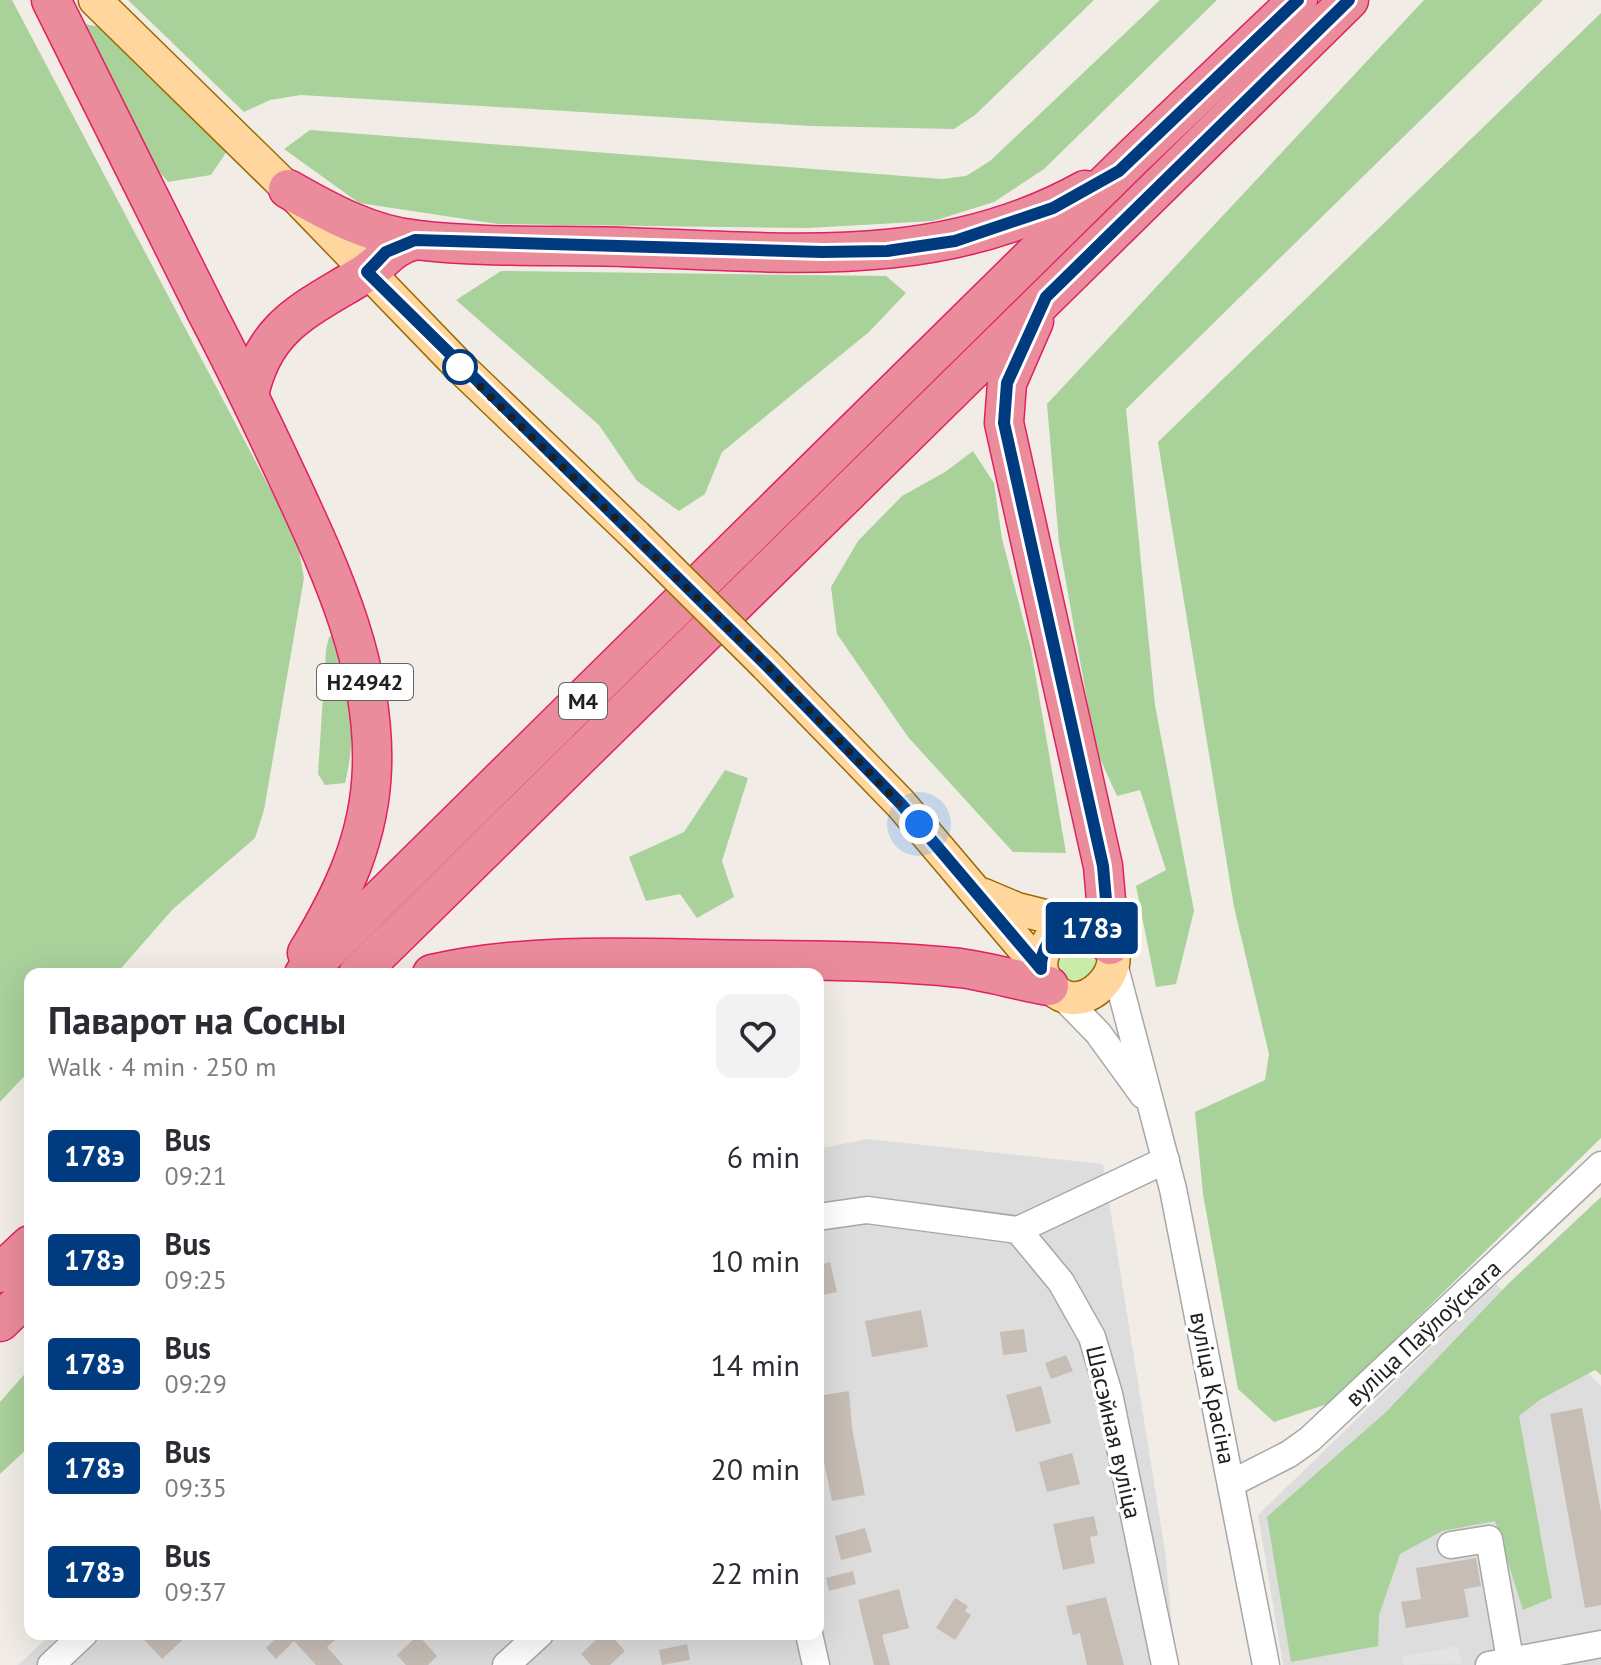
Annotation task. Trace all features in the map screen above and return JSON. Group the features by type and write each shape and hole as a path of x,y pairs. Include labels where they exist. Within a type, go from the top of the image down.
{"highway":[{"name":"Н24942","path":"51,0 249,395 331,571 365,683 372,765 363,840 325,924 298,968"},
{"name":"М4","path":"310,968 1119,171 1298,0"},
{"name":"М4","path":"364,968 1349,0"},
{"path":"288,189 338,217 415,240 794,252 887,251 955,241 1007,226 1053,208 1119,171"},
{"path":"249,395 254,368 274,337 304,308 367,272 386,252 415,240"},
{"path":"1046,297 1007,383 1004,423 1103,866 1101,944"},
{"path":"458,968 558,959 635,958 895,963 961,968 1050,983"},
{"path":"0,1273 24,1251"},
{"path":"0,1322 24,1299"}],"main road":[{"path":"95,0 766,665 901,804 977,891 1050,983 1080,998 1093,994 1110,976 1101,944"},
{"path":"977,891 1101,944"},
{"path":"1050,983 1041,955 1046,941 1057,931 1101,944"}],"street":[{"name":"вуліца Красіна","path":"1101,944 1156,1113 1266,1665"},
{"name":"вуліца Красіна","path":"1050,983 1098,1033 1156,1113"},
{"path":"824,1216 867,1210 1018,1230 1166,1160"},
{"name":"вуліца Паўлоўскага","path":"1232,1483 1289,1454 1310,1439 1601,1165"},
{"name":"Шасэйная вуліца","path":"1018,1230 1061,1282 1092,1337 1109,1394 1165,1665"},
{"path":"1451,1545 1489,1539 1503,1664 1586,1652"},
{"path":"51,1665 78,1640"},
{"path":"506,1665 533,1640"},
{"path":"810,1640 816,1665"}],"shaded area":[{"path":"867,1139 1103,1164 1165,1551 1176,1665 18,1665 45,1640 824,1640 824,1148"},
{"path":"1496,1284 1601,1386 1601,1665 1283,1665 1258,1515"},
{"path":"1458,1646 1462,1663 1404,1665 1402,1657"}],"green space":[{"path":"0,0 12,0 297,540 304,578 264,810 255,838 173,909 121,968 24,968 24,1076 0,1102"},
{"path":"128,0 1094,0 975,115 954,129 811,126 301,95 270,100 244,112"},
{"path":"1160,0 1217,0 1044,169 994,202 933,221 808,228 498,224 359,203 284,149 310,130 942,179 966,176 990,161"},
{"path":"1424,0 1543,0 1126,409 1155,705 1194,911 1176,984 1156,987 1136,886 1166,870 1140,790 1117,796 1096,750 1059,543 1047,404"},
{"path":"1601,13 1601,1138 1330,1403 1274,1422 1238,1389 1203,1194 1195,1112 1265,1080 1269,1054 1234,907 1158,442"},
{"path":"78,23 107,28 229,148 211,175 168,182 128,135"},
{"path":"501,271 886,276 906,293 869,332 722,452 705,494 679,511 637,481 599,425 456,300"},
{"path":"973,451 994,483 1002,539 1031,649 1066,853 1013,852 908,737 837,634 831,587 858,541 902,496 945,472"},
{"path":"334,635 350,708 351,744 345,783 325,785 318,774 326,650 329,637"},
{"path":"725,770 748,778 722,861 734,897 697,918 680,894 646,901 629,857 684,832"},
{"path":"1083,937 1102,957 1085,986 1056,977 1054,950 1060,942"},
{"path":"1601,1197 1601,1375 1595,1370 1541,1399 1519,1416 1552,1598 1523,1610 1495,1521 1442,1531 1400,1554 1379,1615 1378,1646 1291,1662 1267,1517 1386,1412 1509,1283"},
{"path":"24,1375 24,1452 0,1474 0,1402"}],"building":[{"path":"830,1262 837,1292 824,1295 824,1264"},
{"path":"921,1310 928,1347 872,1357 865,1321"},
{"path":"1024,1329 1027,1352 1003,1355 1000,1332"},
{"path":"1066,1355 1073,1371 1051,1379 1045,1363"},
{"path":"1041,1386 1051,1423 1016,1432 1006,1395"},
{"path":"849,1391 852,1428 865,1495 832,1501 824,1462 824,1395"},
{"path":"1582,1408 1601,1512 1601,1605 1585,1608 1550,1414"},
{"path":"1072,1453 1080,1484 1047,1492 1039,1462"},
{"path":"1094,1516 1098,1535 1090,1537 1095,1563 1063,1570 1053,1524"},
{"path":"865,1528 872,1552 841,1560 835,1536"},
{"path":"1476,1558 1481,1586 1464,1589 1469,1617 1406,1628 1401,1602 1421,1599 1416,1568"},
{"path":"853,1571 856,1584 829,1591 826,1578"},
{"path":"899,1589 909,1628 882,1635 890,1665 874,1665 858,1600"},
{"path":"1106,1597 1124,1665 1087,1665 1080,1633 1073,1635 1066,1606"},
{"path":"955,1598 968,1606 965,1611 971,1615 955,1640 936,1628"},
{"path":"145,1640 183,1640 162,1659"},
{"path":"274,1640 335,1640 327,1647 343,1665 316,1665 294,1641 276,1659 266,1648"},
{"path":"413,1640 423,1640 437,1656 428,1665 406,1665 397,1655"},
{"path":"596,1640 615,1640 625,1651 610,1665 591,1665 581,1654"},
{"path":"687,1644 690,1660 662,1665 659,1650"}],"bus line":[{"name":"178э","path":"1298,0 1119,171 1053,208 1007,226 955,241 915,248 849,252 415,240 386,252 367,272 460,367 766,665 901,804 1041,969 1041,955 1046,941 1057,931 1071,925 1090,927 1110,945 1103,866 1004,423 1007,383 1046,297 1349,0"}],"route":[{"path":"460,367 766,665 919,824"}]}
